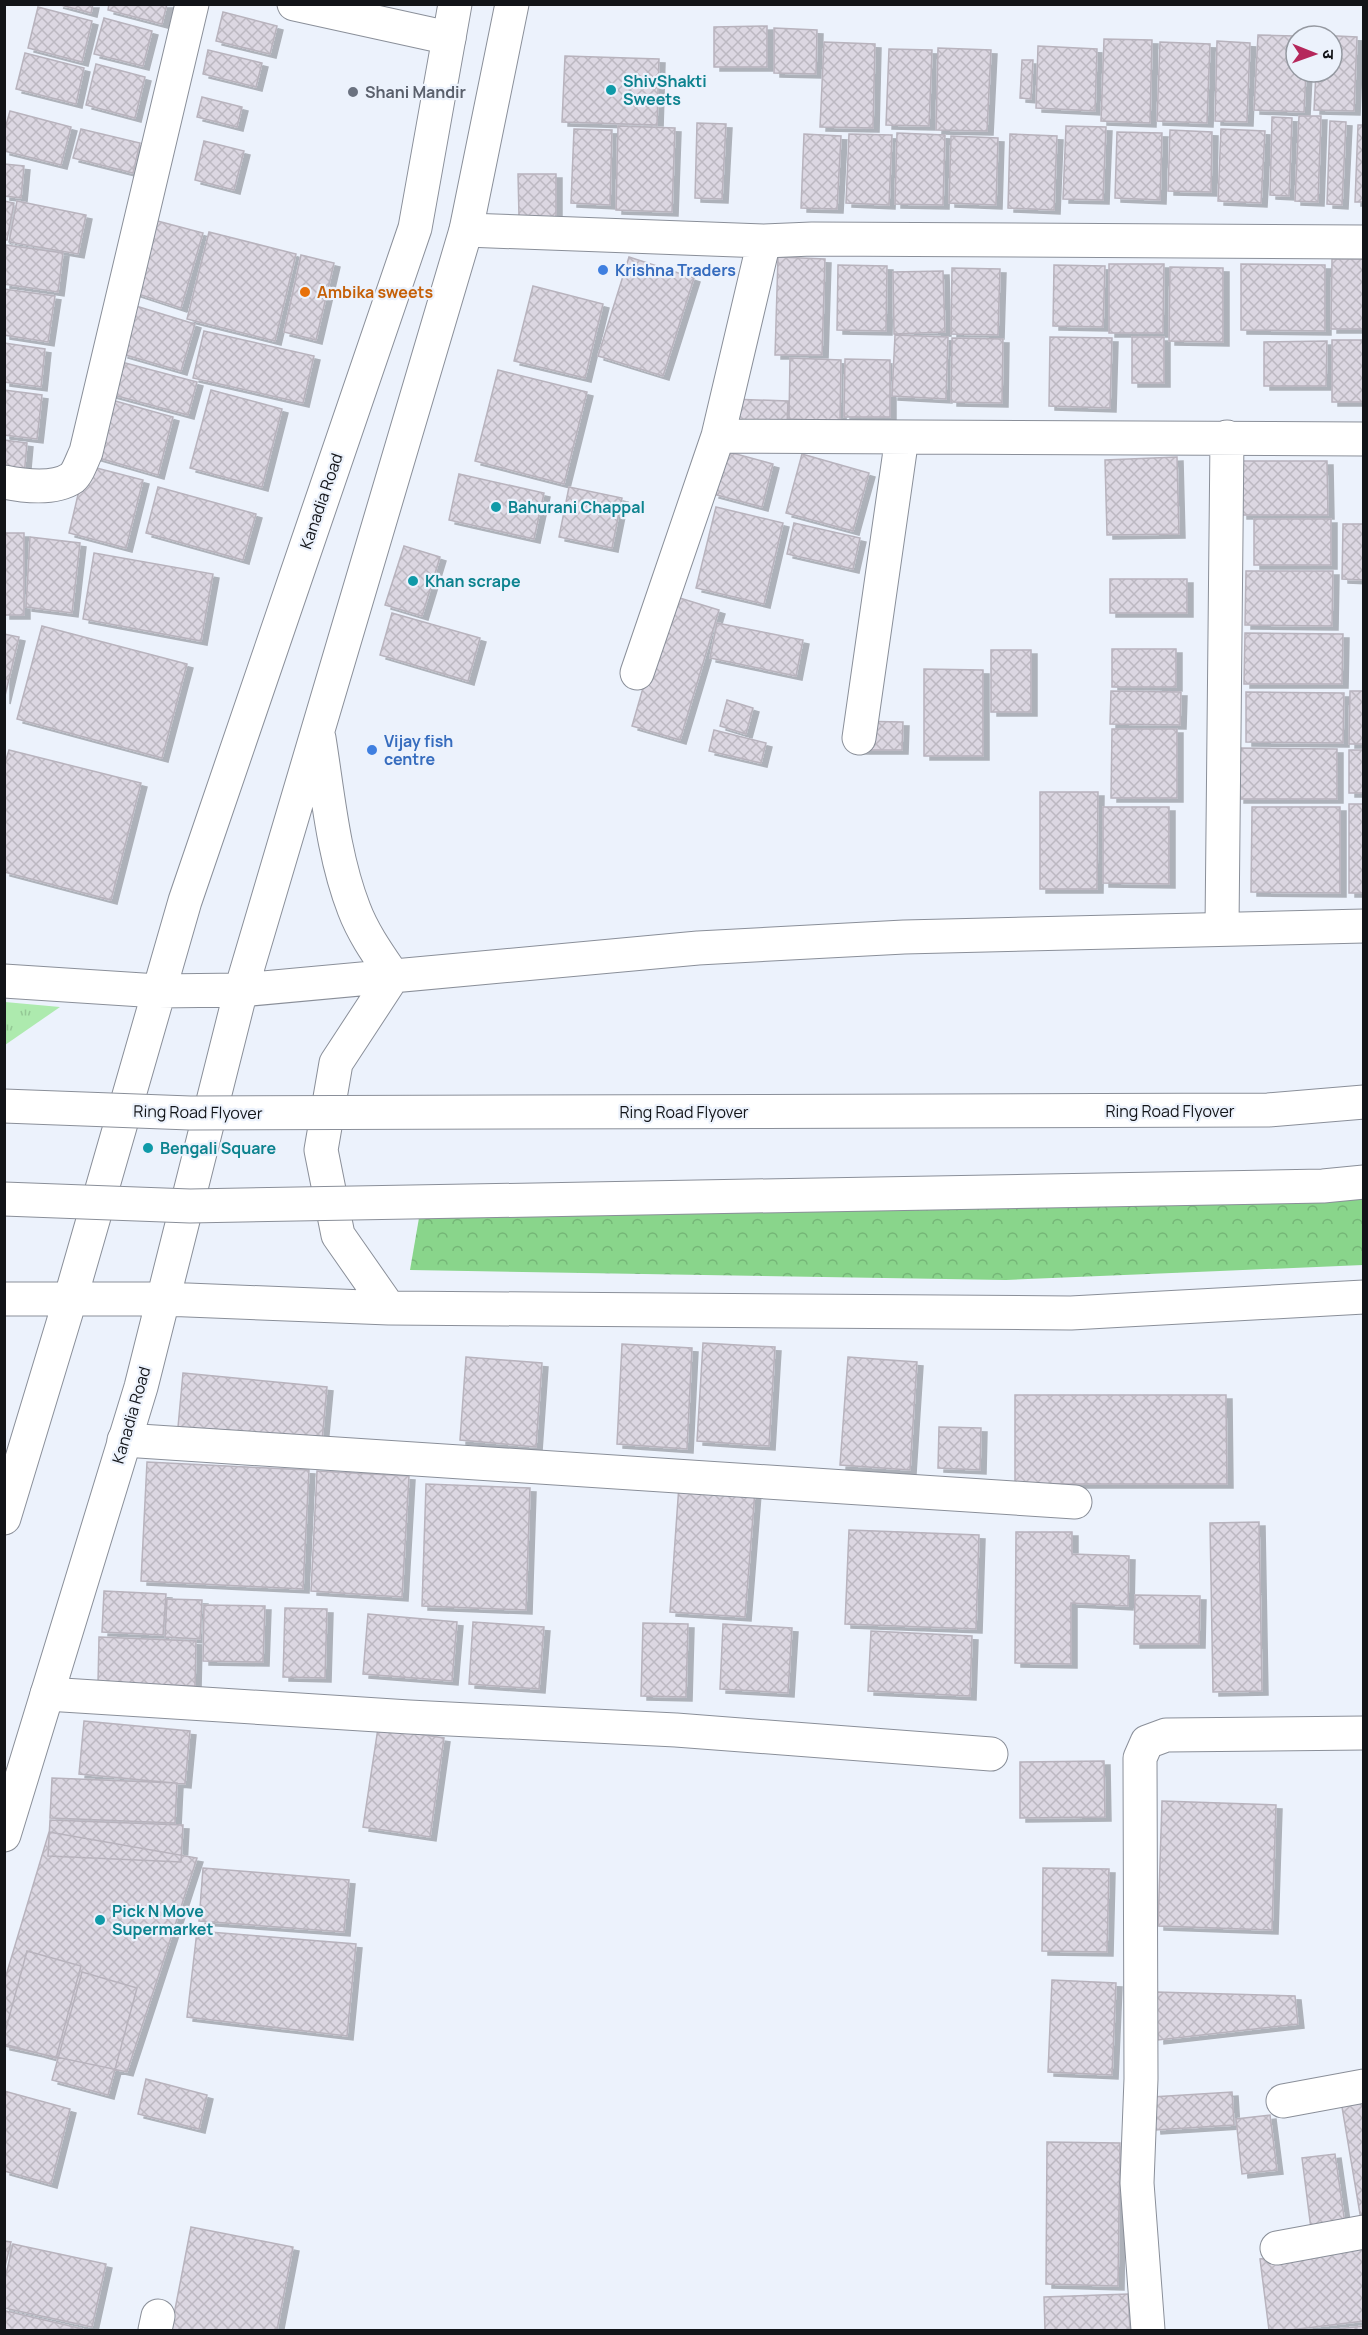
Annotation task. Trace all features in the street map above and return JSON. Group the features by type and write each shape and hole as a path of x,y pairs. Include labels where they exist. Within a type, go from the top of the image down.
{"street":[{"path":"4,482 23,486 59,484 74,477 86,452 192,4"},
{"path":"294,4 449,38"},
{"name":"Kanadia Road","path":"4,1518 189,890 415,228 455,4"},
{"name":"Kanadia Road","path":"4,1835 141,1387 241,990 466,230 512,4"},
{"path":"466,230 764,241 812,239 1364,242"},
{"path":"637,673 718,436 764,241"},
{"path":"718,436 1364,439"},
{"path":"859,738 902,437"},
{"path":"1222,928 1227,437"},
{"path":"318,730 342,873 364,933 393,976"},
{"path":"4,981 158,991 241,990 698,948 904,937 1364,926"},
{"path":"389,1308 338,1235 321,1150 336,1063 393,976"},
{"name":"Ring Road Flyover","path":"4,1106 190,1113 1268,1110 1364,1102"},
{"path":"4,1199 190,1206 1323,1186 1364,1182"},
{"path":"4,1299 163,1299 389,1308 1071,1313 1364,1297"},
{"path":"124,1440 1075,1502"},
{"path":"46,1694 397,1716 676,1730 991,1754"},
{"path":"1148,2331 1137,2183 1141,2079 1140,1758 1147,1742 1166,1735 1364,1733"},
{"path":"1283,2101 1364,2086"},
{"path":"1277,2248 1364,2232"}],"green space":[{"path":"5,1002 60,1007 5,1045"},
{"path":"1363,1176 1363,1265 1006,1280 410,1270 419,1218"}],"building":[{"path":"57,4 93,4 91,13"},
{"path":"109,4 167,4 162,24 108,10"},
{"path":"38,7 92,21 82,62 28,48"},
{"path":"223,12 277,26 270,54 216,41"},
{"path":"104,18 152,31 143,66 94,54"},
{"path":"767,26 767,67 714,67 714,27"},
{"path":"774,28 817,30 816,74 774,73"},
{"path":"1258,35 1284,36 1284,84 1305,84 1304,112 1254,110"},
{"path":"1344,36 1357,37 1354,111 1314,110 1315,84 1344,84"},
{"path":"1104,39 1152,40 1150,123 1101,121"},
{"path":"1217,41 1250,43 1247,122 1215,121"},
{"path":"824,42 875,44 873,128 820,127"},
{"path":"1160,42 1210,44 1207,123 1157,121"},
{"path":"1038,46 1097,49 1095,111 1036,108"},
{"path":"938,48 991,50 987,131 936,130"},
{"path":"889,49 932,50 929,126 886,125"},
{"path":"208,50 262,63 256,87 203,74"},
{"path":"25,53 84,68 76,104 16,89"},
{"name":"ShivShakti Sweets","path":"565,56 659,59 657,125 562,122"},
{"path":"1022,60 1033,60 1031,99 1020,98"},
{"path":"96,64 145,77 135,118 86,105"},
{"path":"202,97 242,107 237,127 197,117"},
{"path":"10,111 71,127 61,165 4,151 4,132"},
{"path":"1299,116 1321,116 1318,202 1295,201"},
{"path":"1272,117 1292,118 1289,196 1270,195"},
{"path":"1330,121 1346,122 1342,205 1327,204"},
{"path":"697,123 726,124 722,199 695,198"},
{"path":"1358,125 1364,125 1364,202 1355,202"},
{"path":"618,126 675,128 672,212 616,210"},
{"path":"1066,126 1106,127 1103,200 1063,199"},
{"path":"81,129 140,143 133,173 73,158"},
{"path":"574,129 612,130 610,205 571,203"},
{"path":"1221,129 1265,131 1261,203 1218,201"},
{"path":"1170,130 1212,132 1211,192 1168,191"},
{"path":"1117,132 1162,133 1160,200 1115,198"},
{"path":"897,133 945,135 943,205 895,204"},
{"path":"804,134 841,136 837,209 801,208"},
{"path":"849,134 892,135 889,205 846,203"},
{"path":"1010,134 1057,136 1054,210 1008,208"},
{"path":"951,136 998,138 996,205 949,203"},
{"path":"204,141 244,151 234,190 195,180"},
{"path":"4,164 24,166 21,198 4,196"},
{"path":"518,174 556,174 556,217 519,217"},
{"path":"4,201 14,203 7,240 4,240"},
{"path":"17,201 86,215 78,254 9,242"},
{"path":"150,219 203,233 181,308 132,292"},
{"path":"209,232 296,254 275,341 187,319"},
{"path":"6,245 63,253 58,292 4,284"},
{"path":"301,255 334,263 316,340 284,332"},
{"path":"629,257 694,278 663,376 598,356"},
{"path":"778,257 825,259 822,355 775,355"},
{"path":"1332,259 1364,259 1364,329 1331,329"},
{"path":"1109,264 1164,264 1163,333 1109,333"},
{"path":"1241,264 1325,265 1325,331 1241,330"},
{"path":"838,265 887,266 886,331 837,330"},
{"path":"1054,265 1105,266 1103,327 1053,326"},
{"path":"1170,267 1223,268 1223,342 1169,341"},
{"path":"952,268 1000,269 998,335 951,334"},
{"path":"943,271 945,332 894,334 893,272"},
{"path":"533,286 603,304 585,378 514,361"},
{"path":"4,289 55,296 48,342 4,335"},
{"path":"136,306 195,324 181,371 122,354"},
{"path":"204,331 314,356 303,403 193,378"},
{"path":"895,335 948,337 946,399 892,396"},
{"path":"1050,337 1112,338 1110,408 1049,406"},
{"path":"1132,337 1164,337 1164,383 1132,383"},
{"path":"952,338 1003,339 1002,403 951,402"},
{"path":"1332,340 1364,340 1364,402 1332,402"},
{"path":"1327,341 1326,386 1264,386 1264,342"},
{"path":"4,343 45,349 41,387 4,382"},
{"path":"790,358 841,360 840,421 789,419"},
{"path":"845,359 890,360 890,417 844,417"},
{"path":"114,360 197,382 188,415 106,393"},
{"path":"498,370 587,392 564,484 475,461"},
{"path":"4,390 42,395 37,439 4,435"},
{"path":"211,390 282,409 262,487 190,468"},
{"path":"108,399 173,417 158,475 92,456"},
{"path":"731,399 788,401 787,428 730,426"},
{"path":"4,440 27,443 24,476 4,474"},
{"path":"725,451 773,464 762,507 713,494"},
{"path":"802,454 869,473 853,531 786,513"},
{"path":"1177,457 1179,534 1107,535 1105,460"},
{"path":"1241,461 1327,461 1328,515 1241,515"},
{"path":"85,465 143,480 126,548 69,533"},
{"name":"Bahurani Chappal","path":"459,474 544,493 534,539 449,520"},
{"path":"158,487 256,514 243,560 146,533"},
{"path":"569,487 622,498 612,548 559,537"},
{"path":"716,507 783,523 764,604 696,588"},
{"path":"1254,519 1331,519 1331,565 1254,565"},
{"path":"794,523 860,538 853,569 787,554"},
{"path":"1343,524 1364,524 1364,580 1342,579"},
{"path":"4,533 24,533 24,615 4,615"},
{"path":"30,537 80,543 72,613 26,607"},
{"name":"Khan scrape","path":"404,546 440,557 422,616 385,605"},
{"path":"94,553 213,574 201,641 83,619"},
{"path":"1246,571 1333,571 1332,626 1245,625"},
{"path":"1110,579 1187,579 1187,613 1110,613"},
{"path":"670,595 719,610 680,740 632,726"},
{"path":"392,613 480,638 468,681 380,655"},
{"path":"717,623 803,640 796,676 710,658"},
{"path":"42,626 187,664 162,758 17,719"},
{"path":"1245,633 1343,634 1342,684 1244,684"},
{"path":"4,634 19,637 4,700"},
{"path":"1112,649 1176,649 1176,687 1112,687"},
{"path":"991,650 1031,650 1031,712 991,712"},
{"path":"924,669 983,670 983,756 924,756"},
{"path":"1111,691 1181,692 1180,725 1110,724"},
{"path":"1350,691 1364,691 1364,744 1349,744"},
{"path":"1246,692 1344,693 1343,743 1246,742"},
{"path":"727,700 753,708 746,734 720,726"},
{"path":"850,721 903,722 902,750 850,750"},
{"path":"1112,729 1177,729 1177,798 1111,798"},
{"path":"714,730 766,743 761,763 709,751"},
{"path":"1239,748 1337,749 1337,799 1238,799"},
{"path":"9,750 141,783 111,900 4,872 4,766"},
{"path":"1349,750 1364,750 1364,793 1349,793"},
{"path":"1040,792 1098,792 1097,889 1040,889"},
{"path":"1349,804 1364,804 1364,893 1349,893"},
{"path":"1103,807 1169,807 1169,884 1103,883"},
{"path":"1252,807 1340,807 1340,893 1251,892"},
{"path":"703,1343 775,1347 769,1446 697,1441"},
{"path":"622,1344 692,1348 687,1449 617,1444"},
{"path":"466,1357 542,1363 536,1447 460,1440"},
{"path":"848,1357 917,1362 910,1470 840,1465"},
{"path":"183,1373 327,1387 322,1441 178,1427"},
{"path":"1015,1395 1226,1395 1227,1484 1015,1484"},
{"path":"939,1427 981,1428 980,1470 938,1468"},
{"path":"147,1462 309,1470 303,1589 141,1581"},
{"path":"317,1471 409,1476 402,1597 311,1591"},
{"path":"426,1484 530,1488 526,1610 422,1606"},
{"path":"679,1485 755,1491 745,1617 670,1612"},
{"path":"1259,1522 1262,1691 1213,1692 1210,1523"},
{"path":"849,1530 979,1535 976,1629 845,1624"},
{"path":"1016,1532 1072,1532 1072,1554 1129,1556 1128,1606 1071,1603 1071,1664 1015,1663"},
{"path":"104,1591 166,1594 163,1635 102,1632"},
{"path":"1135,1595 1200,1596 1199,1644 1134,1644"},
{"path":"167,1599 202,1600 200,1639 165,1637"},
{"path":"204,1605 265,1606 263,1662 203,1661"},
{"path":"285,1608 327,1609 325,1678 283,1677"},
{"path":"368,1614 457,1622 452,1681 363,1674"},
{"path":"473,1622 544,1627 539,1689 469,1684"},
{"path":"643,1623 688,1624 686,1697 641,1696"},
{"path":"723,1624 792,1628 788,1693 720,1689"},
{"path":"871,1631 972,1636 970,1696 868,1691"},
{"path":"99,1637 196,1641 195,1686 98,1683"},
{"path":"84,1721 190,1731 185,1784 79,1774"},
{"path":"378,1728 444,1738 430,1837 363,1827"},
{"path":"1104,1761 1105,1817 1020,1818 1020,1762"},
{"path":"52,1778 177,1783 175,1823 50,1818"},
{"path":"1162,1801 1276,1805 1272,1930 1158,1926"},
{"path":"50,1820 183,1825 181,1862 48,1856"},
{"name":"Pick N Move Supermarket","path":"49,1832 197,1858 127,2072 4,2046 4,1982"},
{"path":"203,1868 349,1880 344,1932 199,1921"},
{"path":"1043,1868 1109,1869 1107,1952 1042,1951"},
{"path":"197,1931 356,1944 347,2036 187,2017"},
{"path":"27,1951 81,1966 56,2058 4,2044 4,2036"},
{"path":"82,1972 137,1988 108,2095 52,2080"},
{"path":"1052,1980 1116,1983 1112,2075 1048,2072"},
{"path":"1156,1992 1295,1996 1298,2024 1158,2040"},
{"path":"146,2079 207,2095 199,2129 138,2114"},
{"path":"4,2091 70,2109 51,2184 4,2171"},
{"path":"1232,2092 1234,2125 1155,2130 1152,2097"},
{"path":"1364,2096 1364,2219 1361,2220 1341,2101"},
{"path":"1270,2115 1277,2170 1242,2174 1236,2119"},
{"path":"1047,2142 1120,2143 1118,2286 1046,2284"},
{"path":"1335,2154 1345,2224 1311,2229 1302,2158"},
{"path":"191,2227 293,2247 277,2330 171,2330"},
{"path":"4,2241 11,2242 4,2271"},
{"path":"13,2244 106,2264 92,2327 4,2308 4,2283"},
{"path":"1364,2246 1364,2321 1290,2330 1269,2330 1260,2259"},
{"path":"1128,2294 1130,2330 1045,2330 1044,2297"},
{"path":"6,2311 83,2329 4,2330"},
{"path":"1364,2326 1364,2330 1328,2330"}],"place":[{"name":"ShivShakti Sweets","path":"611,90"},
{"name":"Shani Mandir","path":"353,92"},
{"name":"Krishna Traders","path":"603,270"},
{"name":"Ambika sweets","path":"305,292"},
{"name":"Bahurani Chappal","path":"496,507"},
{"name":"Khan scrape","path":"413,581"},
{"name":"Vijay fish centre","path":"372,750"},
{"name":"Bengali Square","path":"148,1148"},
{"name":"Pick N Move Supermarket","path":"100,1920"}]}
